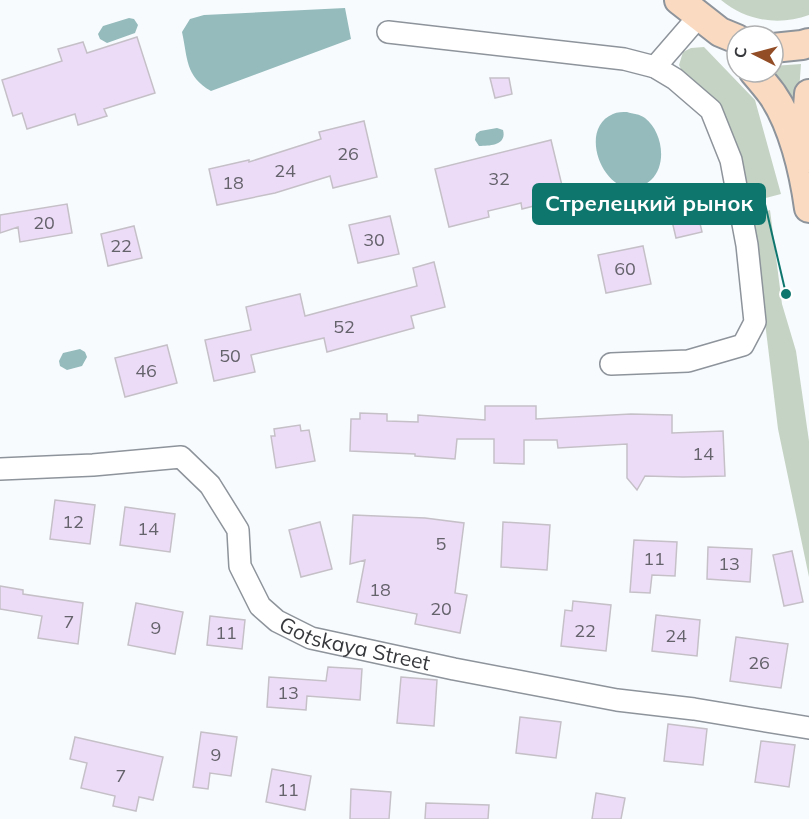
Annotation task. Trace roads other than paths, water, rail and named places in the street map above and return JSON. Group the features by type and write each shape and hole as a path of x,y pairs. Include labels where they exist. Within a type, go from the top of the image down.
{"main road":[{"path":"785,47 809,42"},
{"path":"764,84 783,114 803,173 809,208"},
{"path":"803,173 809,94"}],"street":[{"path":"655,67 710,23"},
{"path":"388,32 624,59 655,67 675,80 711,110 731,160 747,245 755,322 743,345 688,361 611,364"},
{"name":"Gotskaya Street","path":"0,469 93,465 181,457 210,485 238,530 240,566 260,606 277,621 311,638 454,669 617,700 694,709 809,728"}],"water":[{"path":"345,8 351,39 211,91 196,79 189,66 182,32 190,19 204,15"},
{"path":"129,18 134,19 138,25 135,33 107,43 100,39 98,34 103,26"},
{"path":"627,112 643,117 651,124 656,131 661,148 660,165 656,173 651,180 636,188 623,186 611,179 602,166 597,151 596,136 601,123 613,114"},
{"path":"497,128 503,130 503,139 500,142 479,146 475,140 476,134"},
{"path":"80,349 87,357 82,366 67,370 60,366 59,361 63,353"}],"place":[{"name":"Стрелецкий рынок","path":"786,294"}]}
